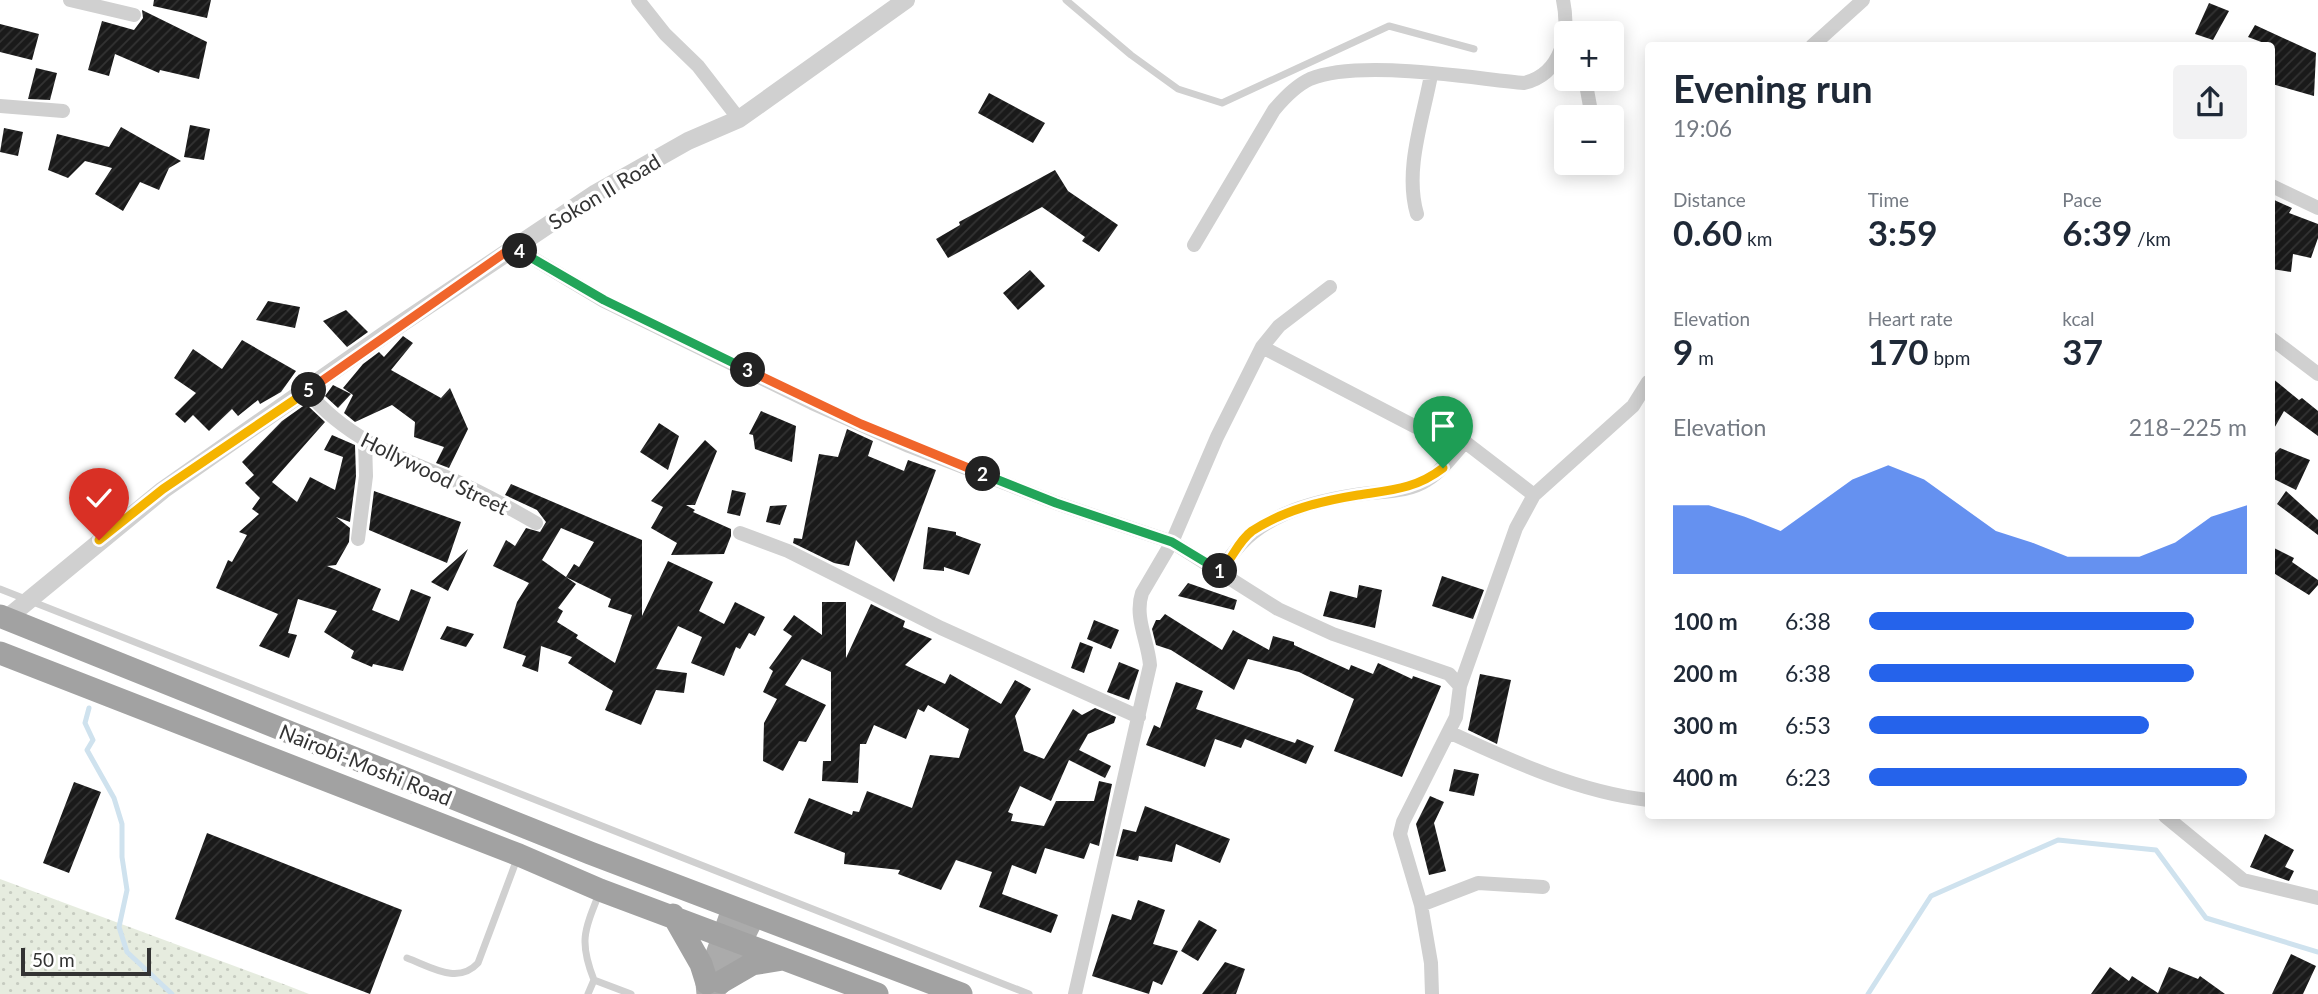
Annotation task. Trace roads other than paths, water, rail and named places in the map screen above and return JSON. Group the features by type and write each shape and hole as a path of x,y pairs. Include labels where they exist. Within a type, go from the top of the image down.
{"highway":[{"name":"Nairobi-Moshi Road","path":"3,617 743,913 961,994"},
{"name":"Nairobi-Moshi Road","path":"0,653 519,855 600,890 732,937 877,994"},
{"path":"673,915 701,964 711,988 752,964 786,959"},
{"path":"823,973 836,947"}],"main road":[{"path":"711,988 743,913"}],"street":[{"path":"70,0 134,15"},
{"path":"638,0 665,34 698,66 739,119"},
{"name":"Sokon II Road","path":"3,617 163,489 513,247 637,170 739,119 906,0"},
{"path":"1563,0 1567,21"},
{"path":"1816,42 1863,0"},
{"path":"1195,245 1274,110 1289,93 1308,80 1329,74 1431,75 1524,83 1536,80 1554,63"},
{"path":"1417,214 1411,195 1412,171 1431,75"},
{"path":"0,106 63,111"},
{"path":"2275,187 2318,208"},
{"path":"513,247 604,300 885,435 1056,503 1172,542 1278,609 1334,634 1434,667 1449,674 1460,686"},
{"path":"1074,994 1150,665 1139,602 1172,542 1217,437 1262,347 1279,326 1330,287"},
{"path":"2275,341 2318,374"},
{"path":"1262,347 1416,427 1465,442 1534,495"},
{"path":"1432,994 1431,963 1421,905 1400,834 1403,822 1451,733 1461,699 1460,686 1516,528 1534,495 1633,406 1645,387"},
{"name":"Hollywood Street","path":"307,391 345,429 365,441 478,492 536,523"},
{"path":"1633,406 1645,409"},
{"path":"358,539 366,476 365,441"},
{"path":"1222,572 1238,543 1252,531 1300,508 1336,499 1407,488 1426,480 1465,442"},
{"path":"740,533 788,551 941,628 1139,718"},
{"path":"1451,733 1563,781 1609,795 1645,800"},
{"path":"2169,819 2243,880 2318,898"},
{"path":"1421,905 1478,883 1543,887"}],"lane":[{"path":"1066,0 1131,55 1178,89 1222,103 1389,26 1475,49"},
{"path":"0,589 1029,994"},
{"path":"407,958 456,975 470,972 478,963 519,855"},
{"path":"588,994 594,980 584,953 583,939 600,890"},
{"path":"594,980 631,994"}],"waterway":[{"path":"89,708 85,723 93,740 87,750 114,798 122,824 122,857 127,890 119,927 127,952 172,994"},
{"path":"1868,994 1931,896 2058,840 2156,850 2206,918 2318,952"}]}
